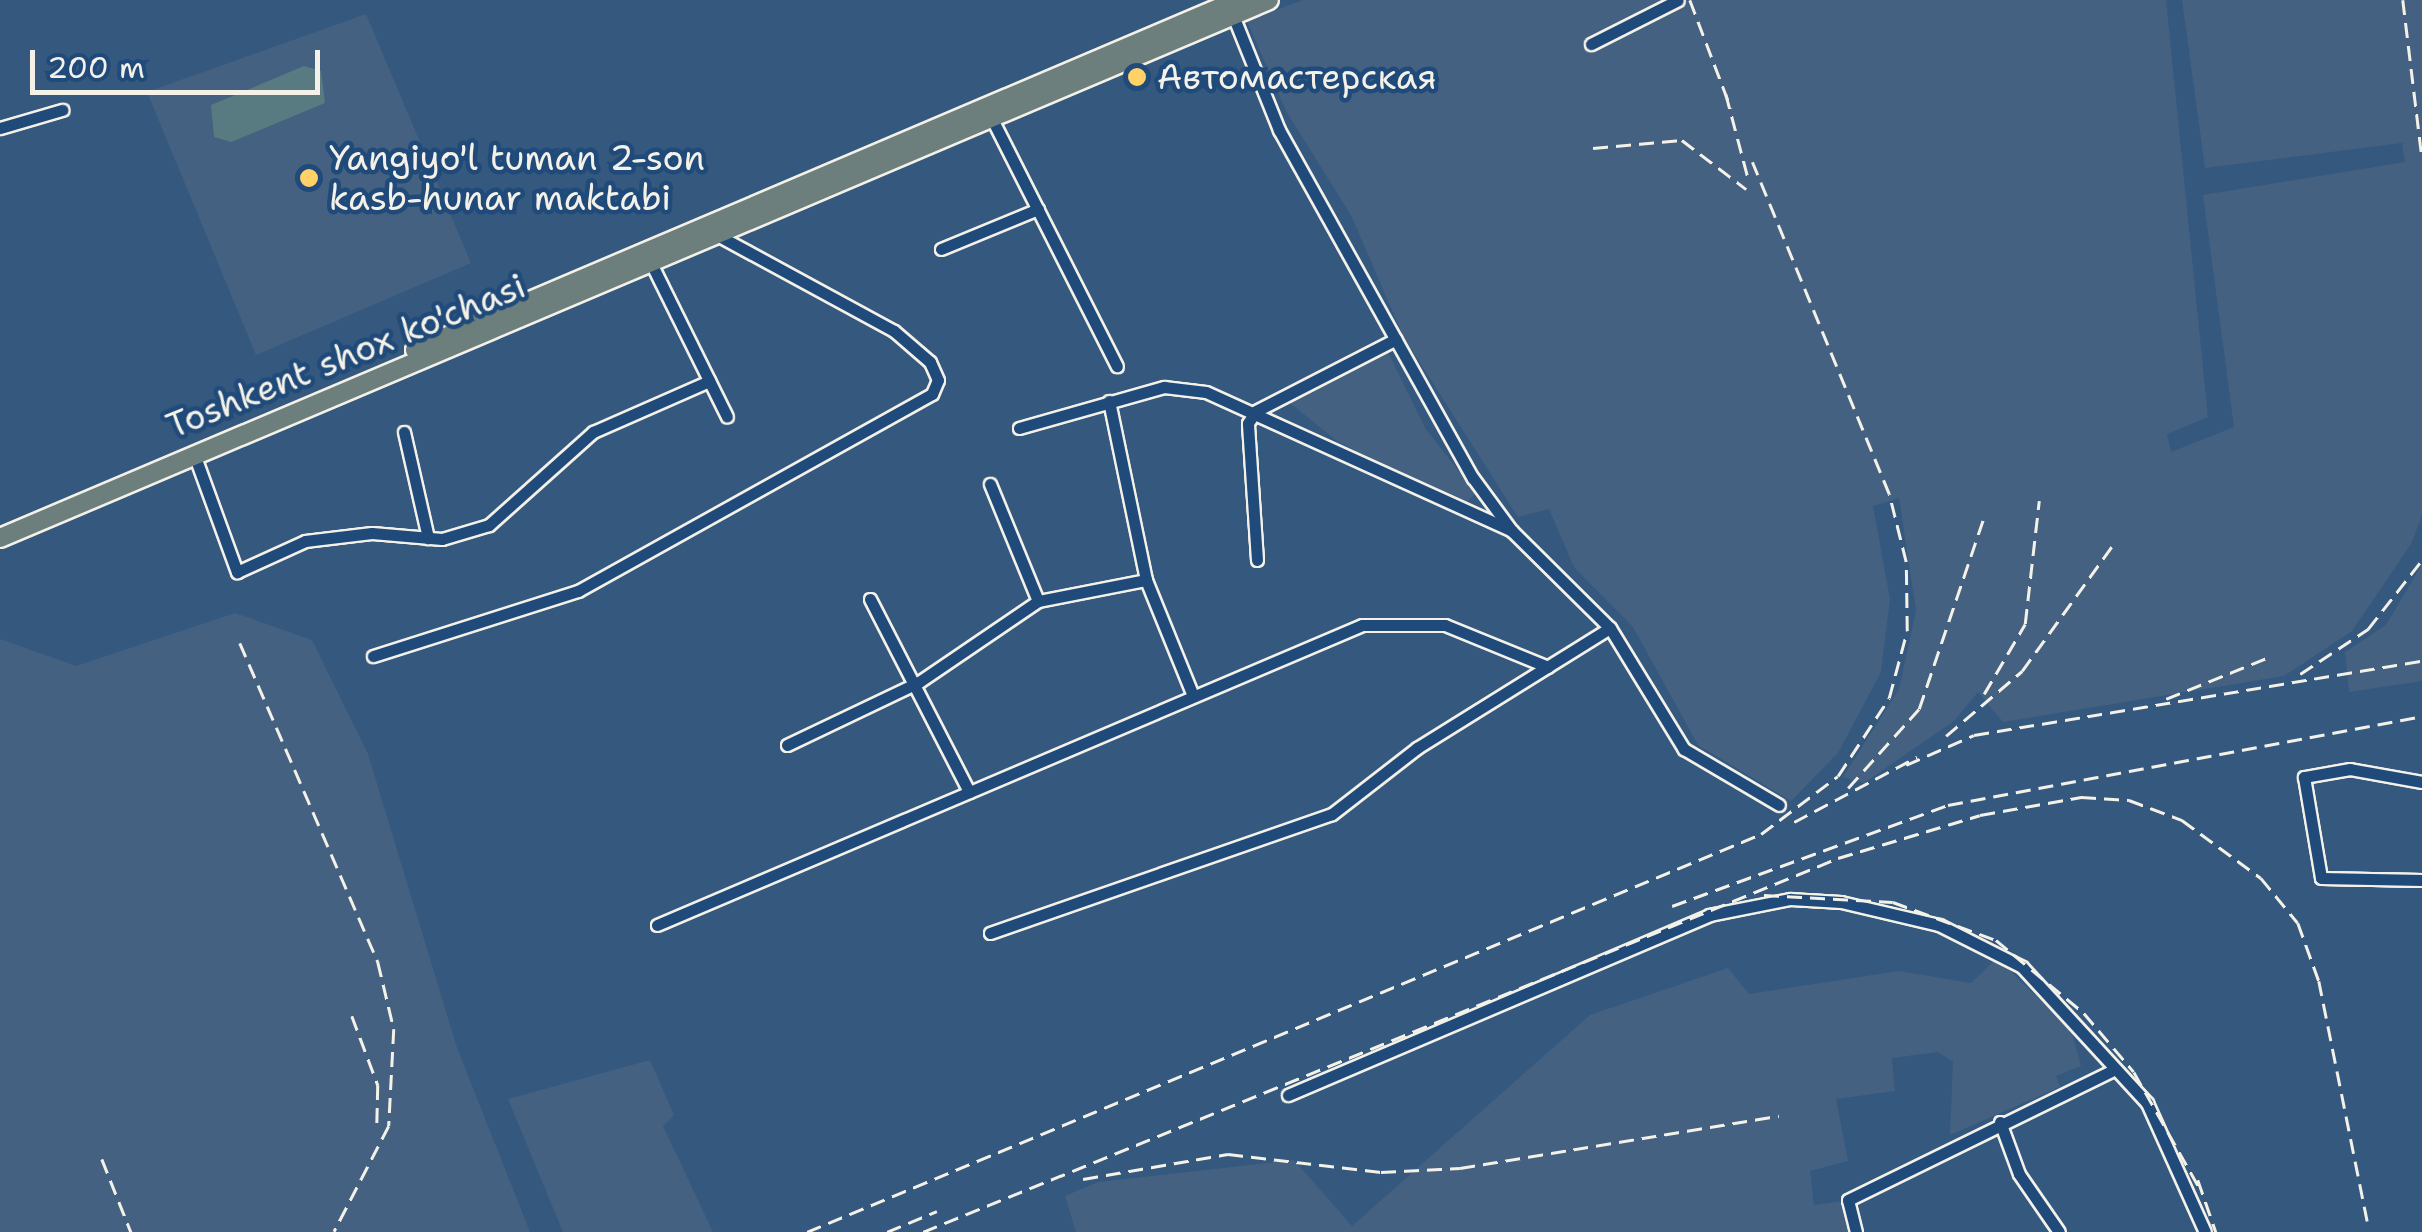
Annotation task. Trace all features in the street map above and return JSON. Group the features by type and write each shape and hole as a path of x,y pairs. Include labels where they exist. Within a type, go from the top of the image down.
{"main road":[{"path":"649,258 1232,5 1269,0"},
{"name":"Toshkent shox ko'chasi","path":"0,526 606,270 717,234 992,119 1232,5"},
{"name":"Toshkent shox ko'chasi","path":"0,538 649,258"}],"street":[{"path":"1591,44 1678,0"},
{"path":"1232,5 1279,130 1396,339 1512,531 1610,628 1684,749 1779,805"},
{"path":"0,128 62,110"},
{"path":"992,119 1117,366"},
{"path":"941,249 1038,209"},
{"path":"373,656 578,591 932,394 938,380 930,362 894,331 717,234"},
{"path":"649,258 727,418"},
{"path":"1256,560 1248,423 1256,411 1396,339"},
{"path":"194,454 236,572 305,541 428,538 489,525 593,432 709,381"},
{"path":"1019,428 1164,388 1256,411 1512,531"},
{"path":"1109,402 1146,580 1194,696"},
{"path":"404,432 428,538"},
{"path":"990,484 1038,601"},
{"path":"787,746 919,682 1038,601 1146,580"},
{"path":"870,599 919,682 969,792"},
{"path":"656,924 1362,624 1445,625 1548,667"},
{"path":"990,932 1332,814 1610,628"},
{"path":"2422,782 2350,769 2304,778 2321,878 2422,880"},
{"path":"1288,1095 1709,915 1790,899 1899,911 1992,946 2064,1007 2111,1071 2148,1104 2205,1232"},
{"path":"1856,1232 1848,1200 2000,1122 2111,1071"},
{"path":"2000,1122 2019,1174 2059,1232"}],"shaded area":[{"path":"1303,0 2166,0 2208,417 2167,434 2171,452 2234,427 2203,195 2405,162 2402,143 2205,168 2182,0 2422,0 2422,516 2411,544 2352,631 2284,676 2003,722 1978,692 1954,721 1864,783 1843,777 1899,689 1916,611 1899,498 1873,506 1890,599 1881,672 1838,753 1791,801 1698,745 1633,627 1574,567 1549,509 1518,517 1403,336 1352,217 1286,111 1247,21"},
{"name":"Yangiyo'l tuman 2-son kasb-hunar maktabi","path":"366,14 471,263 256,355 147,92"},
{"path":"1387,350 1425,428 1476,493 1462,507 1337,441 1290,403"},
{"path":"2422,564 2422,681 2349,692 2345,652 2386,625"},
{"path":"235,613 312,640 368,754 457,1048 530,1232 0,1232 0,639 76,666"},
{"path":"1997,958 2071,1030 2081,1066 2056,1076 2060,1087 1950,1135 1953,1062 1938,1052 1892,1058 1895,1091 1836,1099 1848,1161 1810,1171 1814,1205 1844,1201 1851,1232 1076,1232 1065,1196 1098,1182 1294,1160 1352,1226 1590,1015 1728,968 1749,994 1899,971 1971,983"},
{"path":"650,1060 674,1115 663,1126 713,1232 563,1232 508,1099"}],"green space":[{"path":"304,66 321,71 325,103 231,142 214,137 211,105"}],"railway":[{"path":"1690,0 1731,108"},
{"path":"2403,0 2422,156"},
{"path":"1726,94 1749,181"},
{"path":"1593,148 1682,140 1746,189"},
{"path":"807,1232 1761,834 1838,776 1889,698 1907,631 1906,562 1889,494 1752,162"},
{"path":"1984,694 2025,624 2039,501"},
{"path":"1848,788 1919,709 1983,520"},
{"path":"1946,736 2022,671 2115,542"},
{"path":"2300,674 2368,629 2422,560"},
{"path":"240,643 378,962 394,1029 389,1126 334,1232"},
{"path":"2166,699 2269,657"},
{"path":"1906,765 1974,735 2422,661"},
{"path":"1672,906 1948,805 2422,716"},
{"path":"1794,822 1917,757"},
{"path":"923,1232 1838,858 1980,815 2081,797 2129,800 2182,820 2261,878 2298,923 2319,981 2368,1223"},
{"path":"1764,895 1893,902 1996,940 2084,1013 2134,1072 2202,1192"},
{"path":"352,1016 378,1085 377,1126"},
{"path":"1083,1179 1228,1154 1381,1172 1460,1168 1779,1116"},
{"path":"102,1159 131,1232"},
{"path":"2198,1180 2216,1232"},
{"path":"887,1232 937,1211"}],"place":[{"name":"Автомастерская","path":"1137,77"},
{"name":"Yangiyo'l tuman 2-son kasb-hunar maktabi","path":"309,178"}]}
